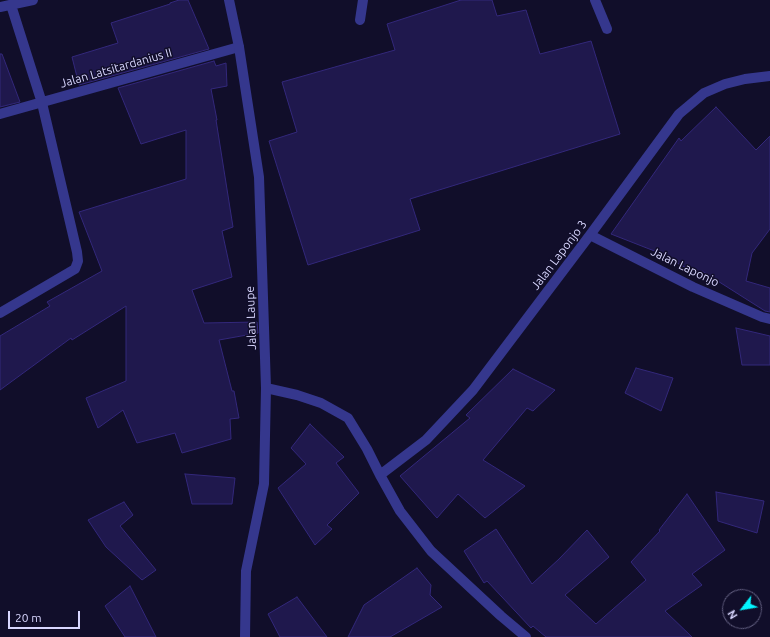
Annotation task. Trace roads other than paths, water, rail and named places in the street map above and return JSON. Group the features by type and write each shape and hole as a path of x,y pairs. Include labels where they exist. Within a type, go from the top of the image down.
{"street":[{"path":"0,7 33,0"},
{"name":"Jalan Laupe","path":"229,0 239,47 259,177 266,388 264,484 246,570 243,636"},
{"path":"360,20 363,0"},
{"path":"595,0 607,29"},
{"path":"0,313 75,269 78,261 42,103 11,5"},
{"name":"Jalan Latsitardanius II","path":"0,114 239,47"},
{"name":"Jalan Laponjo 3","path":"380,475 426,440 473,390 679,114 704,93 726,84 744,79 770,76"},
{"name":"Jalan Laponjo","path":"590,235 693,287 770,319"},
{"path":"266,388 297,395 321,403 348,418 367,449 400,511 431,551 501,616 526,637"}]}
